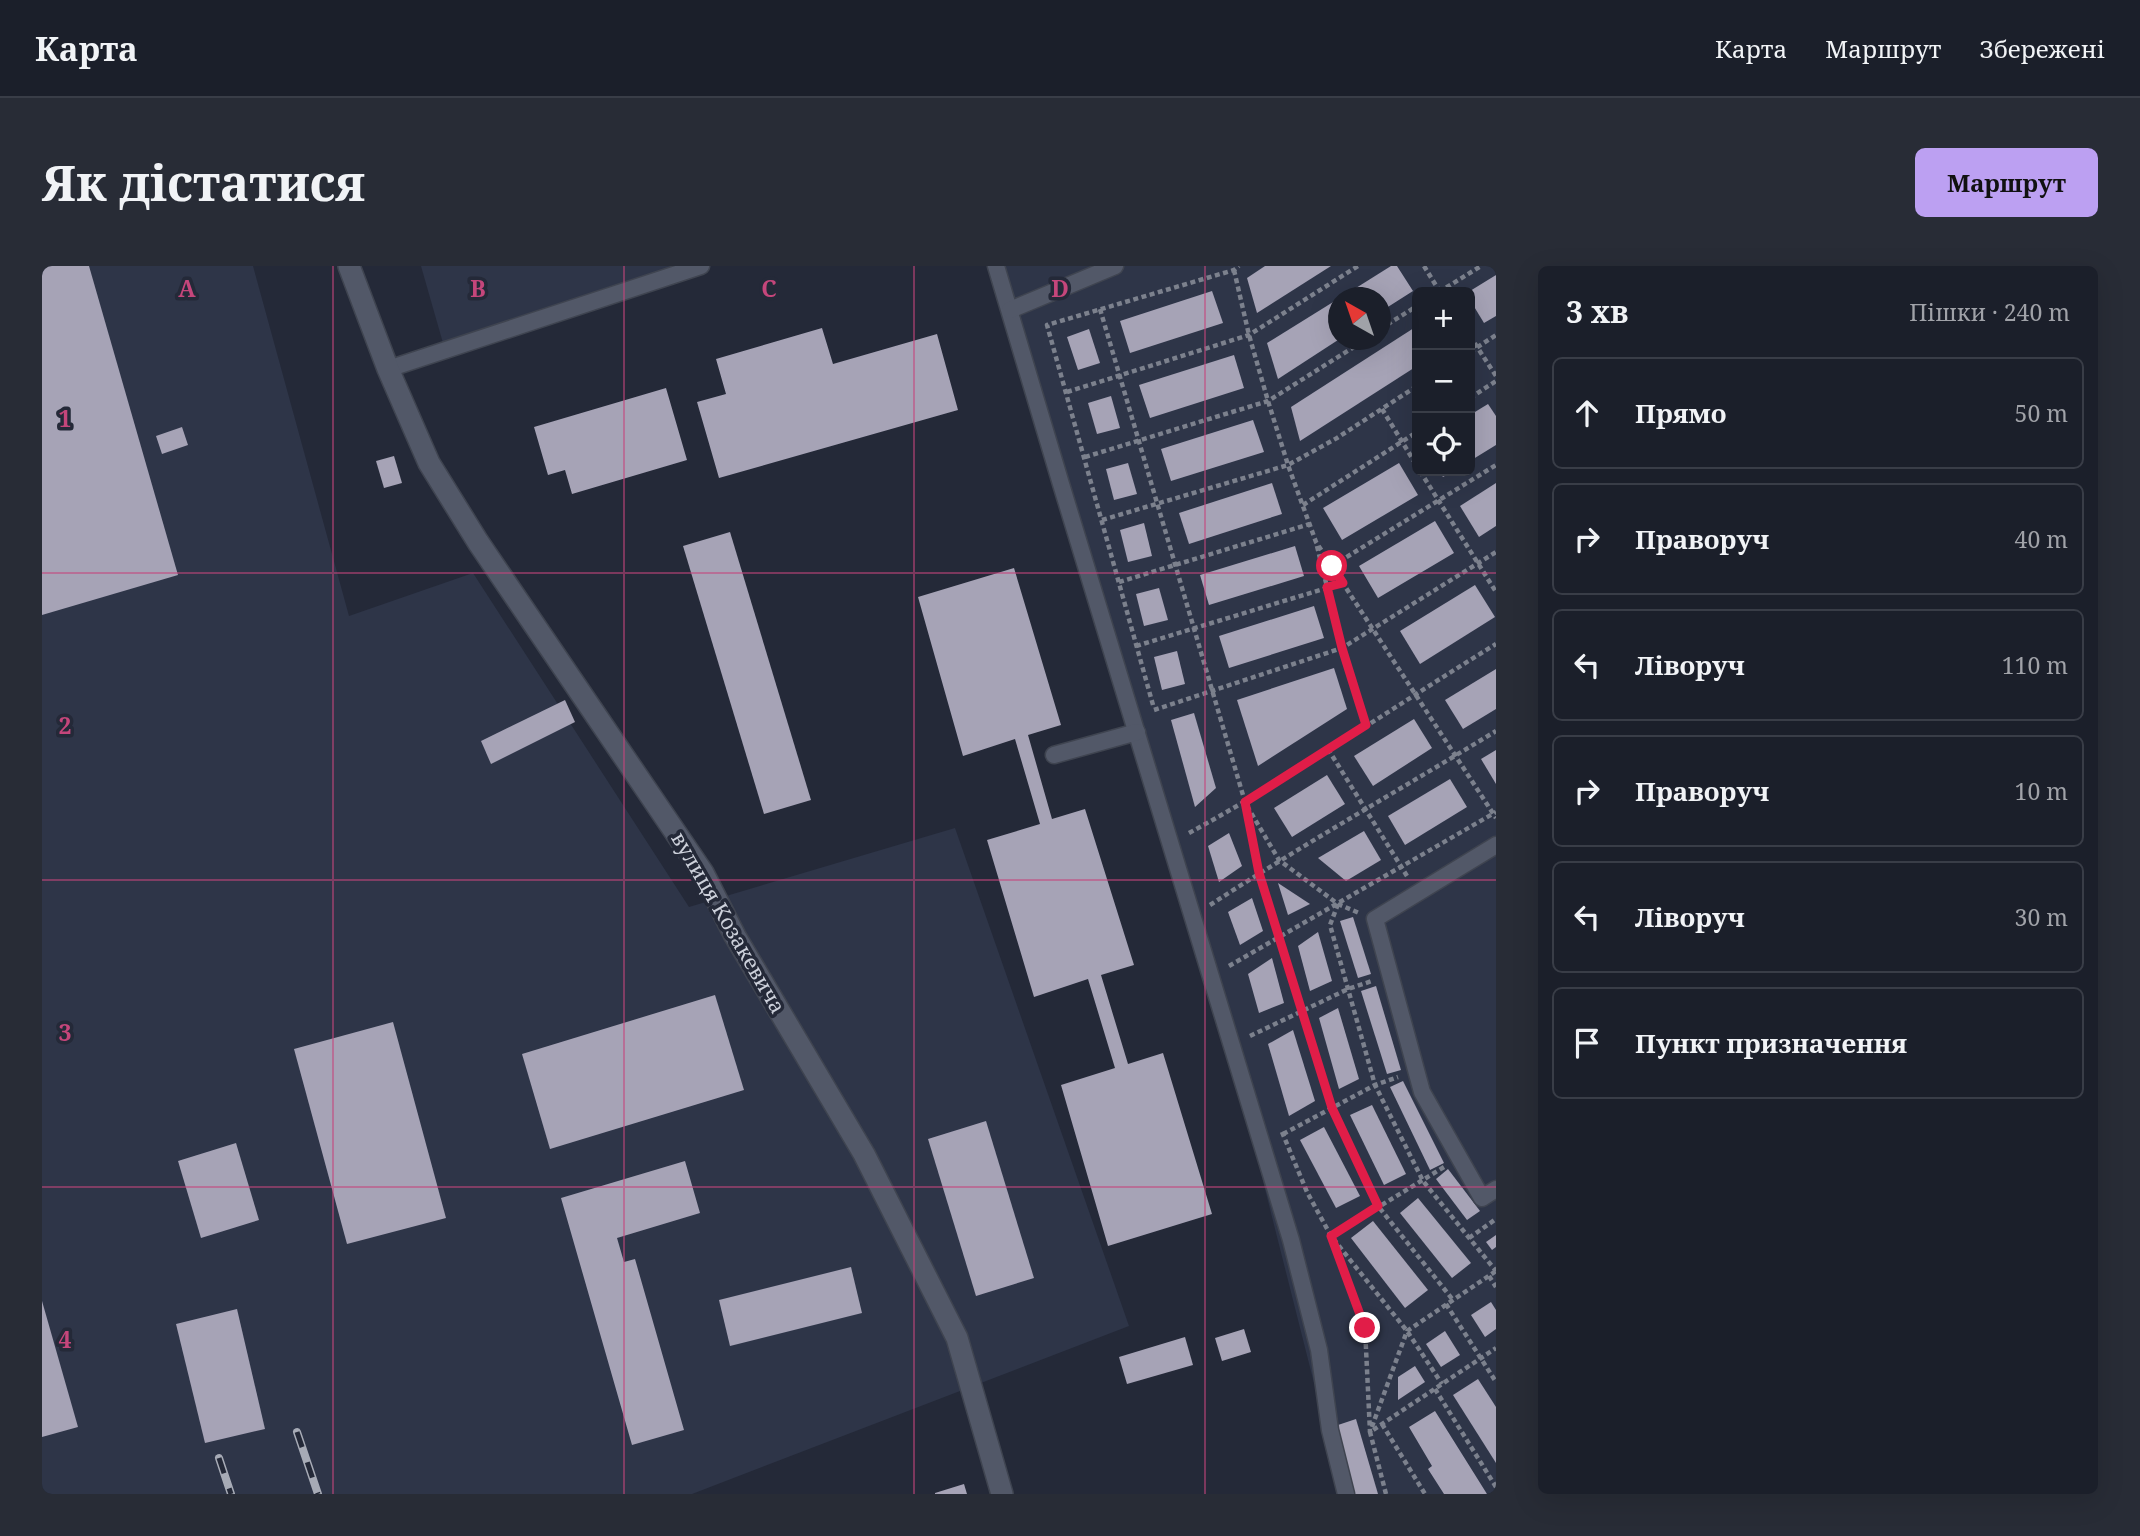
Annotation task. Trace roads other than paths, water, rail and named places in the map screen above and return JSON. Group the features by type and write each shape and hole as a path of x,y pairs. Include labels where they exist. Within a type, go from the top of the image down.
{"street":[{"name":"вулиця Козакевича","path":"349,266 388,369 429,463 478,542 703,873 735,936 864,1154 957,1338 1002,1494"}],"lane":[{"path":"388,369 701,266"},
{"path":"996,266 1291,1240 1319,1350 1334,1452 1346,1494"},
{"path":"1010,310 1115,266"},
{"path":"1054,755 1137,732"},
{"path":"1496,845 1375,919 1422,1092 1482,1198 1496,1189"}],"railway":[{"path":"297,1432 318,1494"},
{"path":"219,1458 231,1494"}]}
